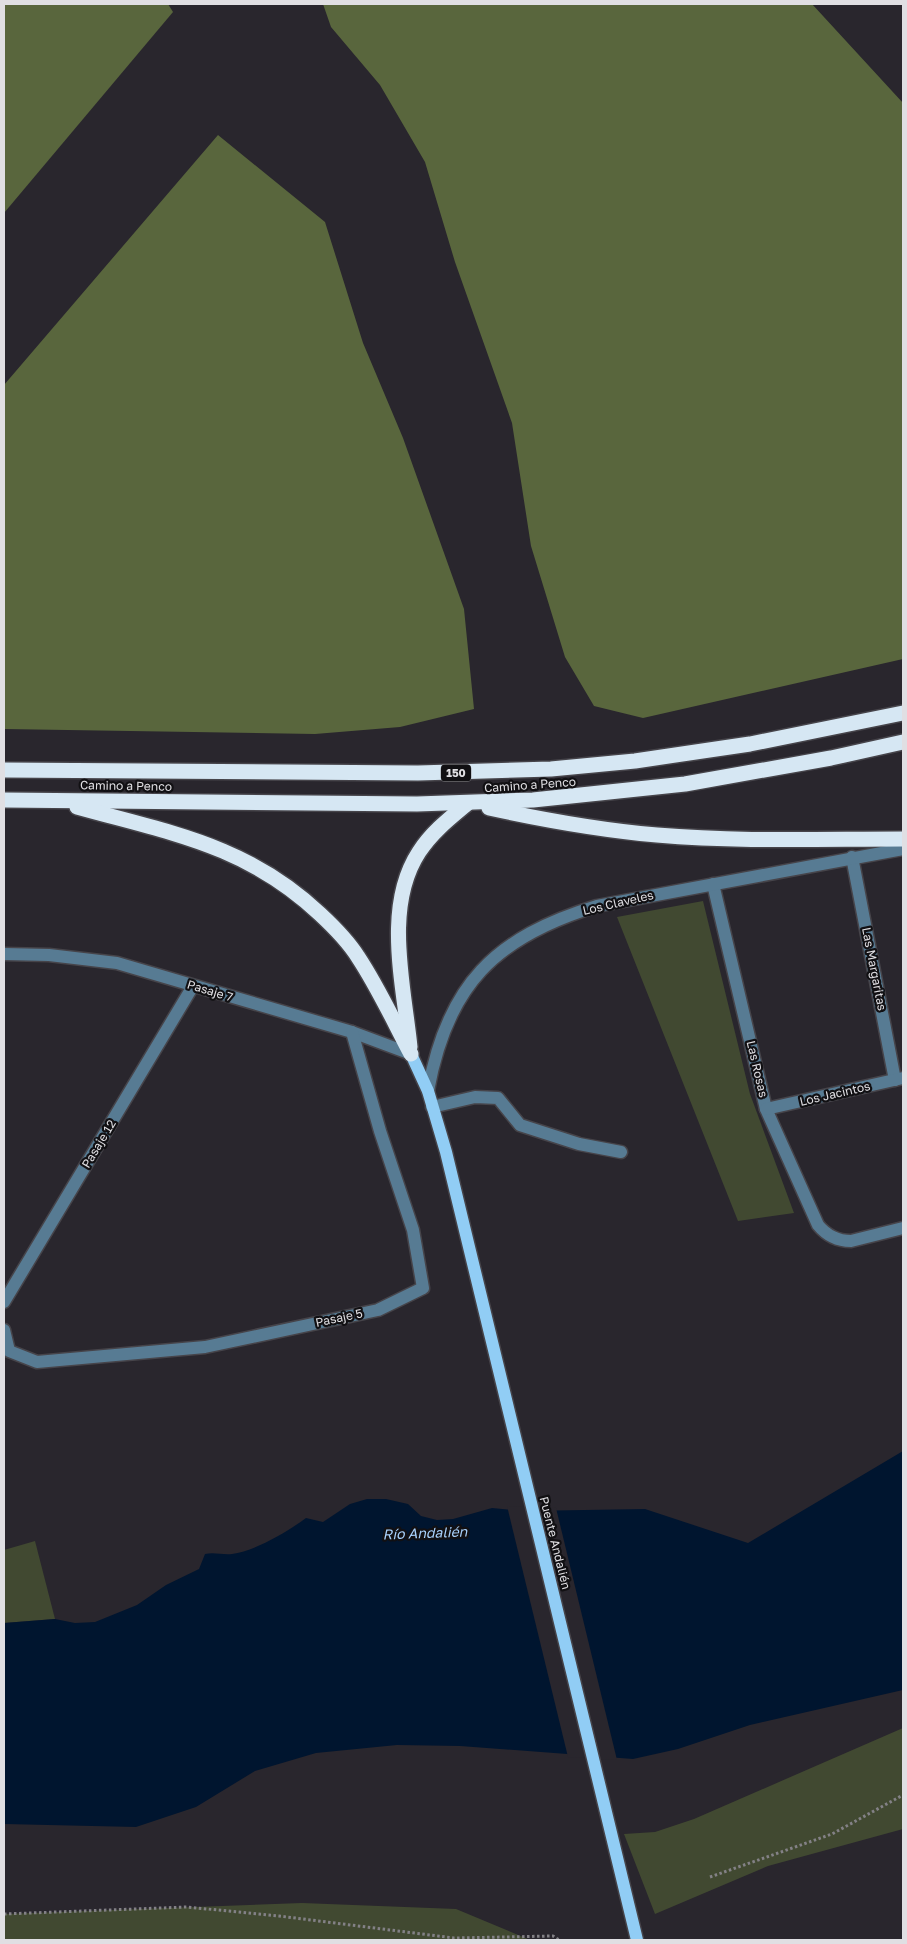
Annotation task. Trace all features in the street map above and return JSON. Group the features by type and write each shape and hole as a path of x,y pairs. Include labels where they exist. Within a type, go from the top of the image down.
{"highway":[{"name":"Camino a Penco","path":"4,770 436,773 551,769 635,761 750,744 903,712"},
{"name":"Camino a Penco","path":"4,800 468,803 584,796 685,784 903,742"},
{"path":"56,801 200,841 237,856 272,875 304,898 358,956 411,1054"},
{"path":"411,1054 399,942 401,896 408,874 418,853 433,834 468,803 537,819 658,835 710,838 903,839"}],"main road":[{"name":"Puente Andalién","path":"411,1054 428,1091 446,1152 637,1940"}],"street":[{"name":"Los Claveles","path":"428,1091 433,1061 453,1009 466,988 482,968 515,941 564,916 589,909 713,884 903,850"},
{"name":"Las Margaritas","path":"852,858 899,1079"},
{"name":"Las Rosas","path":"713,884 766,1109 818,1225 835,1239 851,1241 903,1228"},
{"name":"Pasaje 7","path":"4,954 49,955 116,963 352,1032 411,1054"},
{"name":"Pasaje 12","path":"4,1302 193,986"},
{"name":"Pasaje 5","path":"4,1330 9,1351 37,1362 205,1348 378,1310 423,1288 413,1230 380,1131 352,1032"},
{"name":"Los Jacintos","path":"766,1109 899,1079"},
{"path":"432,1107 475,1097 498,1098 520,1126 579,1144 621,1152"}],"path":[{"path":"710,1877 832,1834 903,1795"},
{"path":"4,1914 187,1907 280,1916 454,1938 553,1936 559,1940"}],"green space":[{"path":"4,4 168,4 173,12 4,213"},
{"path":"323,4 812,4 903,103 903,659 643,718 594,706 565,657 531,546 512,423 455,262 425,162 380,85 331,27"},
{"path":"218,135 325,222 363,343 403,438 464,609 474,709 400,727 315,734 4,729 4,385"},
{"path":"703,901 750,1094 794,1213 738,1221 617,917"},
{"path":"35,1541 55,1619 4,1623 4,1550"},
{"path":"903,1728 903,1829 768,1866 655,1914 624,1834 655,1832 694,1819"},
{"path":"302,1903 456,1909 530,1940 4,1940 4,1914"}],"water":[{"name":"Río Andalién","path":"903,1451 903,1690 750,1725 678,1749 633,1759 460,1746 397,1745 316,1753 255,1771 196,1807 136,1827 4,1824 4,1623 55,1619 75,1623 95,1622 137,1605 166,1585 199,1569 205,1554 232,1554 251,1549 280,1535 306,1518 323,1522 350,1504 367,1499 386,1499 408,1504 421,1516 437,1520 453,1519 492,1508 524,1511 645,1509 748,1543"}],"pier":[{"path":"507,1506 556,1508 617,1760 568,1757"}]}
